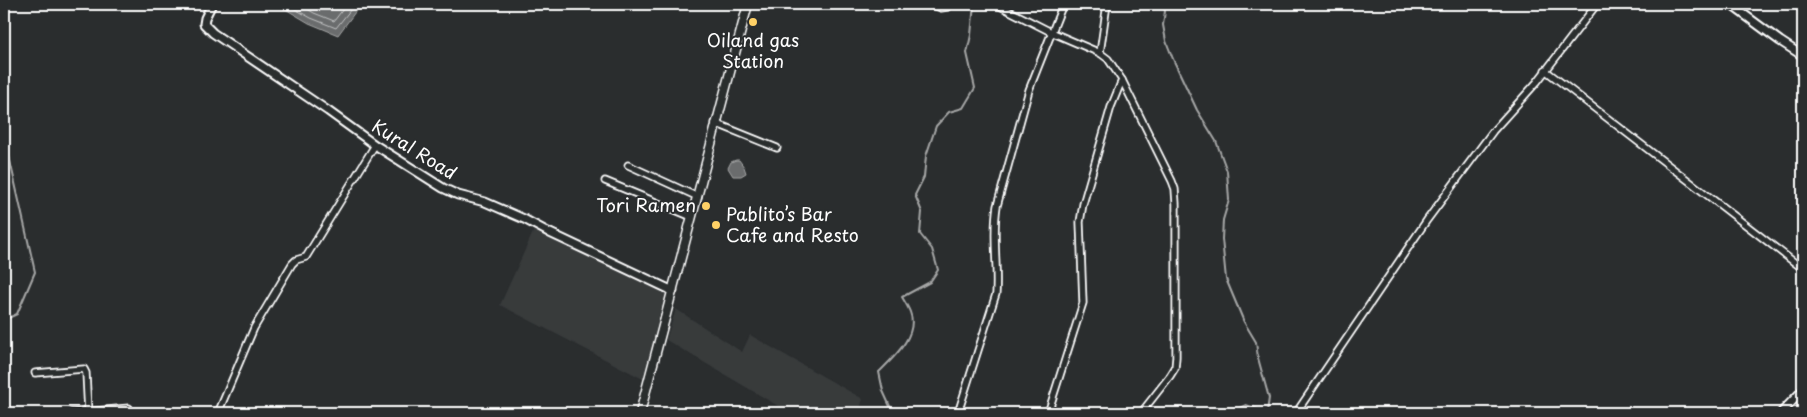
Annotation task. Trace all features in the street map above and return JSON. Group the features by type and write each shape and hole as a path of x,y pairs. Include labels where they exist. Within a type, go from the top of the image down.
{"main road":[{"path":"640,413 698,197 715,123 748,4"}],"street":[{"name":"Kural Road","path":"212,4 204,18 204,24 213,33 375,145 458,196 485,202 524,219 673,292"},
{"path":"931,4 941,8 948,7"},
{"path":"996,4 1051,32 1100,53 1108,59 1122,80 1175,189 1176,357 1174,368 1141,413"},
{"path":"958,413 996,294 995,217 997,206 1029,90 1063,4"},
{"path":"1100,53 1107,4"},
{"path":"1296,413 1427,220 1493,131 1545,70 1597,4"},
{"path":"1730,4 1803,56"},
{"path":"1545,70 1803,268"},
{"path":"1048,413 1083,303 1080,222 1083,204 1111,107 1122,80"},
{"path":"715,123 777,148"},
{"path":"218,413 254,328 292,264 296,260 306,257 375,145"},
{"path":"628,165 698,197"},
{"path":"605,181 692,217"},
{"path":"35,373 84,369 86,373 88,412"},
{"path":"1781,413 1803,390"},
{"path":"71,413 130,408"}],"shaded area":[{"path":"534,230 670,294 643,379 500,305"},
{"path":"676,309 742,352 750,335 863,399 859,413 790,413 666,340"}],"water":[{"path":"277,4 361,4 338,35 309,23"},
{"path":"739,160 746,173 741,176 733,176 728,168 731,162"}],"waterway":[{"path":"893,413 883,391 879,372 904,345 911,329 910,312 902,297 930,282 938,270 932,249 920,234 922,212 915,195 924,177 926,156 936,126 949,112 963,108 975,88 967,53 974,4"},
{"path":"1163,4 1165,11 1163,25 1166,41 1197,110 1216,141 1227,171 1229,200 1223,220 1222,239 1226,279 1244,322 1256,342 1258,358 1269,398 1267,412 1246,405 1229,413"},
{"path":"4,134 35,272 17,314 4,320"}],"place":[{"name":"Oiland gas Station","path":"753,22"},
{"name":"Tori Ramen","path":"706,206"},
{"name":"Pablito’s Bar Cafe and Resto","path":"716,225"}]}
